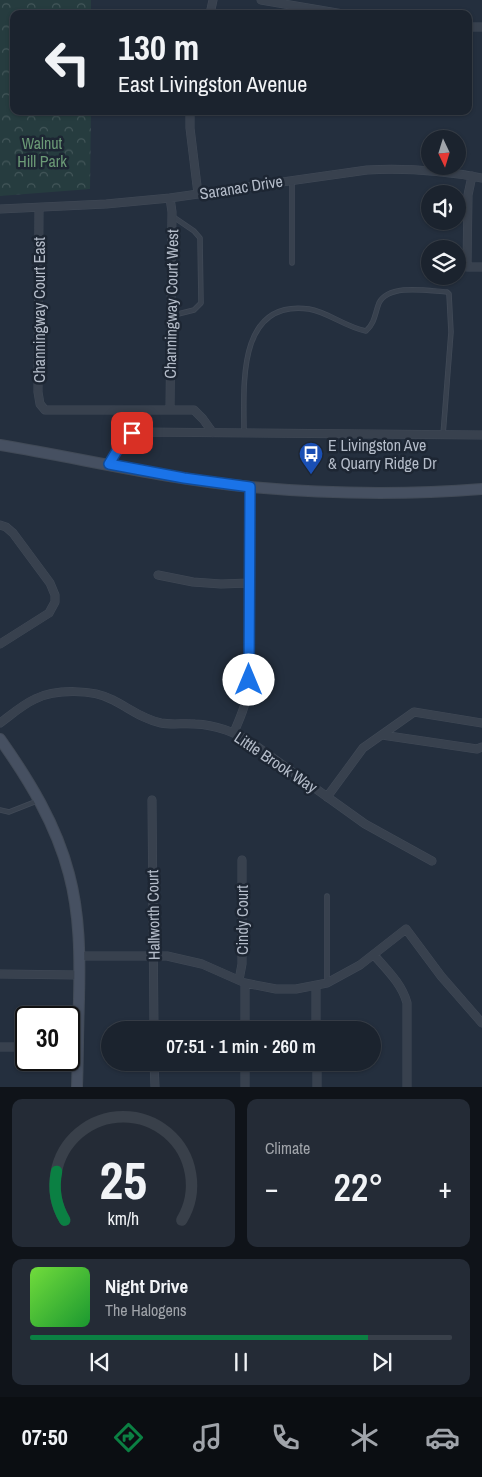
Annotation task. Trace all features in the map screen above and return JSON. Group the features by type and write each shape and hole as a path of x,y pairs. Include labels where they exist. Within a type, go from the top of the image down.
{"main road":[{"path":"0,445 184,478 250,487 315,492 372,493 482,489"},
{"path":"0,739 16,761 39,800 58,841 69,874 77,919 79,975 76,1006"},
{"path":"75,1071 77,1087"}],"street":[{"path":"261,0 320,10"},
{"path":"190,115 198,194"},
{"name":"Saranac Drive","path":"0,209 39,208 170,198 348,172 384,169 436,172 482,178"},
{"path":"472,176 468,195 467,267 482,267"},
{"name":"Channingway Court West","path":"170,198 172,216 170,410"},
{"name":"Channingway Court East","path":"39,208 38,392 40,404 45,410 170,410"},
{"path":"170,410 194,410 213,433"},
{"path":"109,464 124,439 132,433 482,435"},
{"path":"234,732 248,694 250,487"},
{"path":"0,525 13,533 50,583 54,589 55,602 49,613 0,644"},
{"path":"158,575 199,582 249,583"},
{"name":"Little Brook Way","path":"0,723 28,703 45,695 64,692 103,695 135,714 159,722 207,725 234,732 365,824 432,861"},
{"name":"Little Brook Way","path":"327,797 363,748 414,712 482,723"},
{"path":"382,735 477,749 482,747"},
{"name":"Hallworth Court","path":"152,800 154,1021"},
{"name":"Cindy Court","path":"242,860 242,982 244,1021"},
{"path":"79,956 167,956 192,961 218,970 242,982 276,989 296,989 327,983 360,965 406,929 441,976 482,1023"},
{"path":"374,955 398,982 404,992 407,1004 407,1087"},
{"path":"0,974 79,975"},
{"path":"316,986 316,1021"},
{"path":"0,1047 15,1047"},
{"path":"154,1071 155,1087"},
{"path":"246,1071 246,1087"},
{"path":"317,1071 317,1087"}],"lane":[{"path":"292,180 292,263"},
{"path":"170,316 194,310 200,303 200,238 194,231 172,216"},
{"path":"244,434 244,381 247,357 255,334 265,320 277,313 293,309 310,309 356,329 366,331 370,327 383,297 401,290 447,292 449,294 451,332 443,435"},
{"path":"0,810 8,812 16,810 39,800"},
{"path":"327,896 327,983"}],"green space":[{"name":"Walnut Hill Park","path":"0,0 91,0 91,10 10,10 10,115 91,115 90,189 0,196"}],"place":[{"name":"E Livingston Ave & Quarry Ridge Dr","path":"311,475"}],"route":[{"path":"132,433 124,439 109,464 184,478 250,487 249,680"}]}
